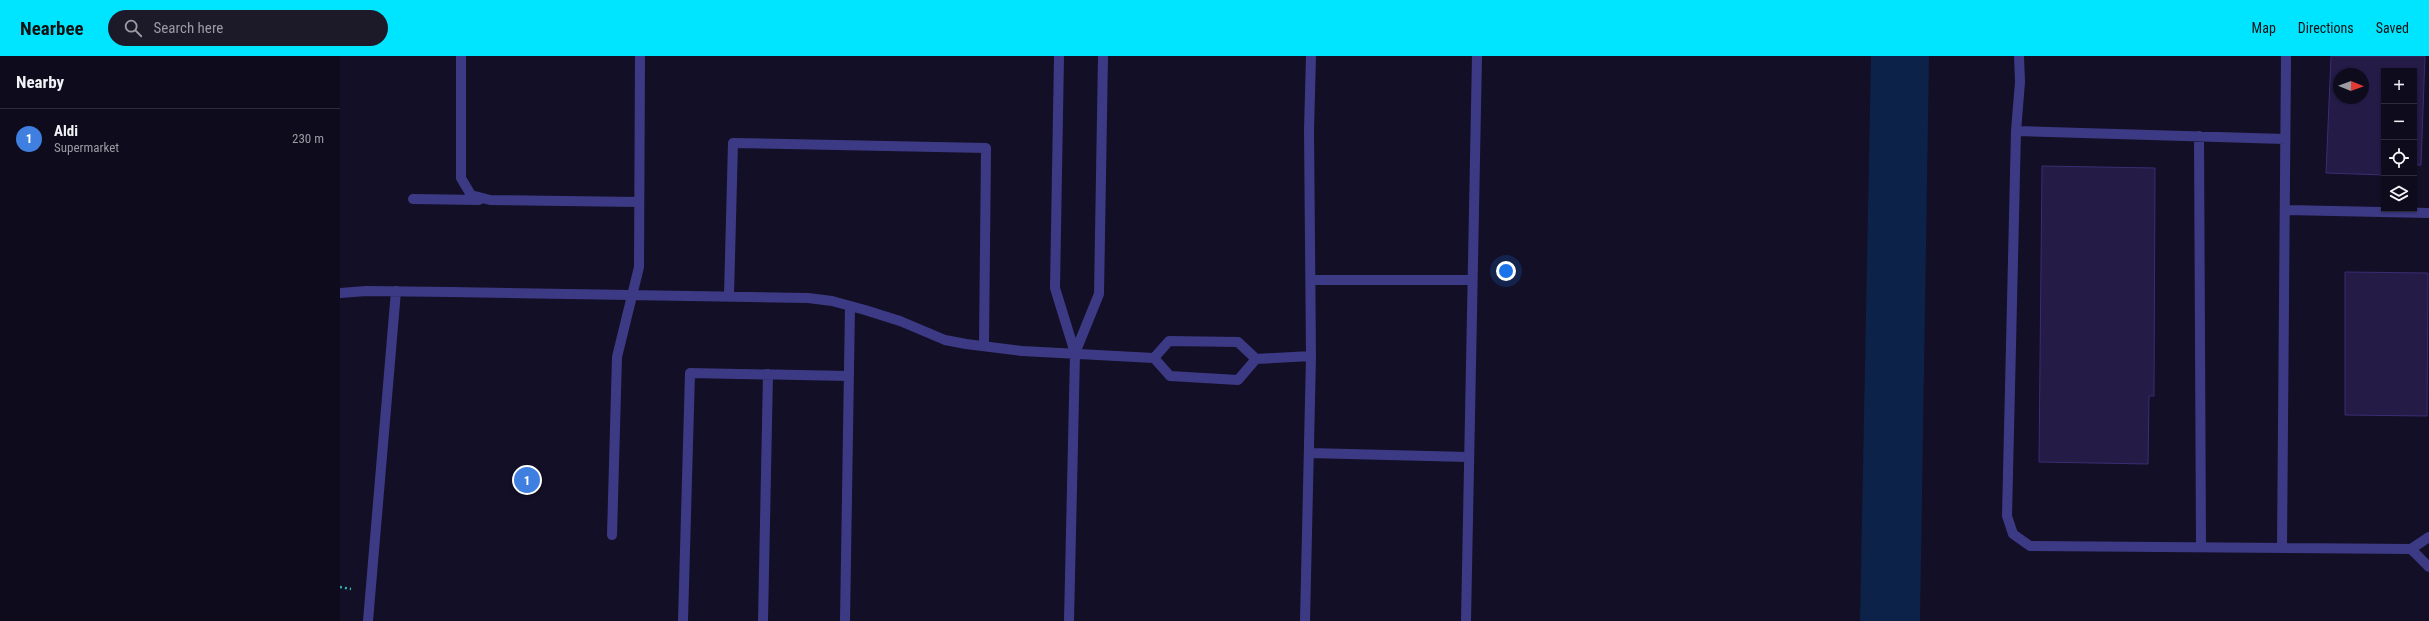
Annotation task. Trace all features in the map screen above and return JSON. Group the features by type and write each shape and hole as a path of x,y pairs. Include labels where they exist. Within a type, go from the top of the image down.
{"lane":[{"path":"461,56 461,178 471,195 490,200"},
{"path":"612,534 617,357 638,267 640,56"},
{"path":"1059,56 1055,288 1074,353 1069,621"},
{"path":"1074,353 1099,294 1103,56"},
{"path":"1305,621 1311,356 1309,130 1311,56"},
{"path":"1466,621 1477,56"},
{"path":"2019,56 2020,82 2016,131 2007,516 2013,534 2030,546 2201,546 2411,549 2429,537"},
{"path":"2282,548 2286,56"},
{"path":"2016,131 2286,139"},
{"path":"2199,136 2201,546"},
{"path":"729,295 733,143 986,148 984,346"},
{"path":"413,199 639,202"},
{"path":"2285,210 2429,213"},
{"path":"1311,280 1472,280"},
{"path":"340,293 396,291 729,295 808,298 850,306 900,321 945,340 984,346 1154,358 1170,376 1238,380 1256,359 1311,356"},
{"path":"368,621 396,291"},
{"path":"845,621 850,306"},
{"path":"1154,358 1169,341 1238,342 1256,359"},
{"path":"683,621 690,373 848,376"},
{"path":"764,621 768,374"},
{"path":"1309,453 1468,457"},
{"path":"2411,549 2429,568"}],"path":[{"path":"340,587 354,589"}],"water":[{"path":"1871,56 1929,56 1920,621 1860,621"}],"building":[{"path":"2331,56 2425,56 2421,165 2417,165 2417,68 2381,68 2381,175 2326,173"},
{"path":"2042,166 2155,168 2154,396 2149,396 2148,464 2039,462"},
{"path":"2345,272 2428,273 2427,416 2345,415"}],"place":[{"name":"Aldi","path":"527,480"}]}
